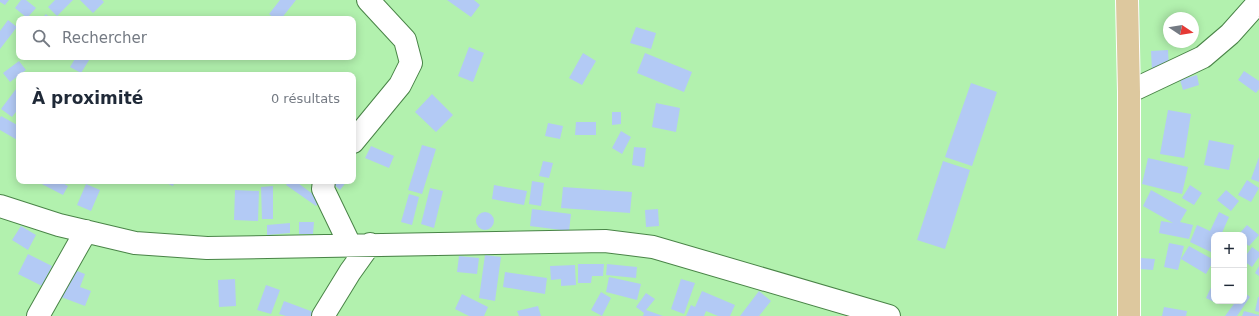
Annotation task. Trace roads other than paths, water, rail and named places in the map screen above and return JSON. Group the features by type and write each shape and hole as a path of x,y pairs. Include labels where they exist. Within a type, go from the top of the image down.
{"main road":[{"path":"1127,0 1129,92 1129,316"}],"street":[{"path":"356,138 400,85 411,63 405,40 368,0"},
{"path":"1129,92 1203,58 1230,34 1255,6 1259,5"},
{"path":"324,184 323,190 360,245"},
{"path":"0,206 59,225 134,243 207,248 605,241 653,247 889,316"},
{"path":"38,316 86,231"},
{"path":"323,316 350,272 360,245"}]}
